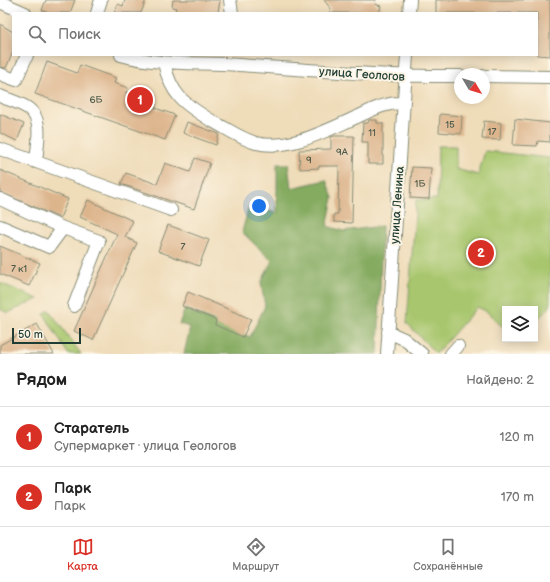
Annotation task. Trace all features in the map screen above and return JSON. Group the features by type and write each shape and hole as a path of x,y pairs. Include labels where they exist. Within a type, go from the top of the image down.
{"street":[{"path":"97,12 101,0"},
{"path":"230,0 232,12"},
{"path":"409,12 410,0"},
{"path":"0,2 23,12"},
{"path":"0,74 16,80 27,56"},
{"name":"улица Геологов","path":"126,56 164,63 236,60 406,77 454,76"},
{"name":"улица Ленина","path":"387,354 407,56"},
{"path":"164,63 167,79 174,92 181,99 208,118 256,143 277,144 296,141 331,128 381,106 394,103 403,104"},
{"path":"490,76 550,77"},
{"path":"0,96 28,108 35,115 38,122 36,162"},
{"path":"0,149 171,210"},
{"path":"0,199 63,228 99,241 74,306"},
{"path":"0,226 48,247 63,228"},
{"path":"388,332 404,339 422,354"}],"green space":[{"path":"438,146 456,146 456,169 478,175 485,151 550,158 550,307 538,319 538,306 502,306 502,326 486,311 477,307 436,354 407,323 416,200 437,199"},
{"path":"277,164 288,164 291,188 326,180 333,198 327,226 343,231 382,226 378,354 184,354 190,327 179,324 185,309 250,337 265,306 261,283 272,261 242,232 249,206 277,213"},
{"path":"0,283 38,299 8,313 0,309"},
{"path":"49,310 81,354 68,354 44,314"}],"building":[{"path":"46,0 75,0 70,12 46,12 42,10"},
{"path":"125,0 146,0 141,12 114,12 118,4 123,6"},
{"path":"173,0 220,0 218,12 175,12 176,8 172,7"},
{"path":"324,0 376,0 375,4 381,6 379,12 330,12 331,9"},
{"path":"436,0 550,0 550,56 538,55 538,12 436,12"},
{"path":"0,24 12,31 12,54 6,68 0,67"},
{"path":"47,62 77,73 80,65 116,78 114,83 128,88 126,93 156,104 155,108 175,115 165,140 35,94"},
{"path":"0,114 24,124 17,141 0,133"},
{"path":"440,114 462,116 461,134 439,132"},
{"path":"515,119 550,123 550,142 538,141 537,146 513,145"},
{"path":"369,120 377,120 377,123 383,123 383,164 368,164 368,142 362,142 363,123 368,123"},
{"path":"484,121 501,123 500,140 482,139"},
{"path":"187,122 219,134 216,145 183,133"},
{"path":"354,136 352,223 334,222 334,214 338,214 339,166 319,166 319,168 300,169 299,150 331,149 331,137"},
{"path":"195,158 210,163 194,209 121,184 126,173 157,184 165,163 190,172"},
{"path":"412,167 431,168 429,199 410,198"},
{"path":"0,170 68,199 60,218 0,192"},
{"path":"88,200 133,221 125,237 137,243 93,340 74,331 117,234 80,217"},
{"path":"168,225 209,240 199,266 158,251"},
{"path":"0,246 40,263 29,286 0,274"},
{"path":"188,292 251,319 243,337 215,325 216,320 182,306"},
{"path":"37,324 54,354 0,354 0,345"}],"place":[{"name":"Старатель","path":"140,100"},
{"name":"Парк","path":"481,253"}]}
